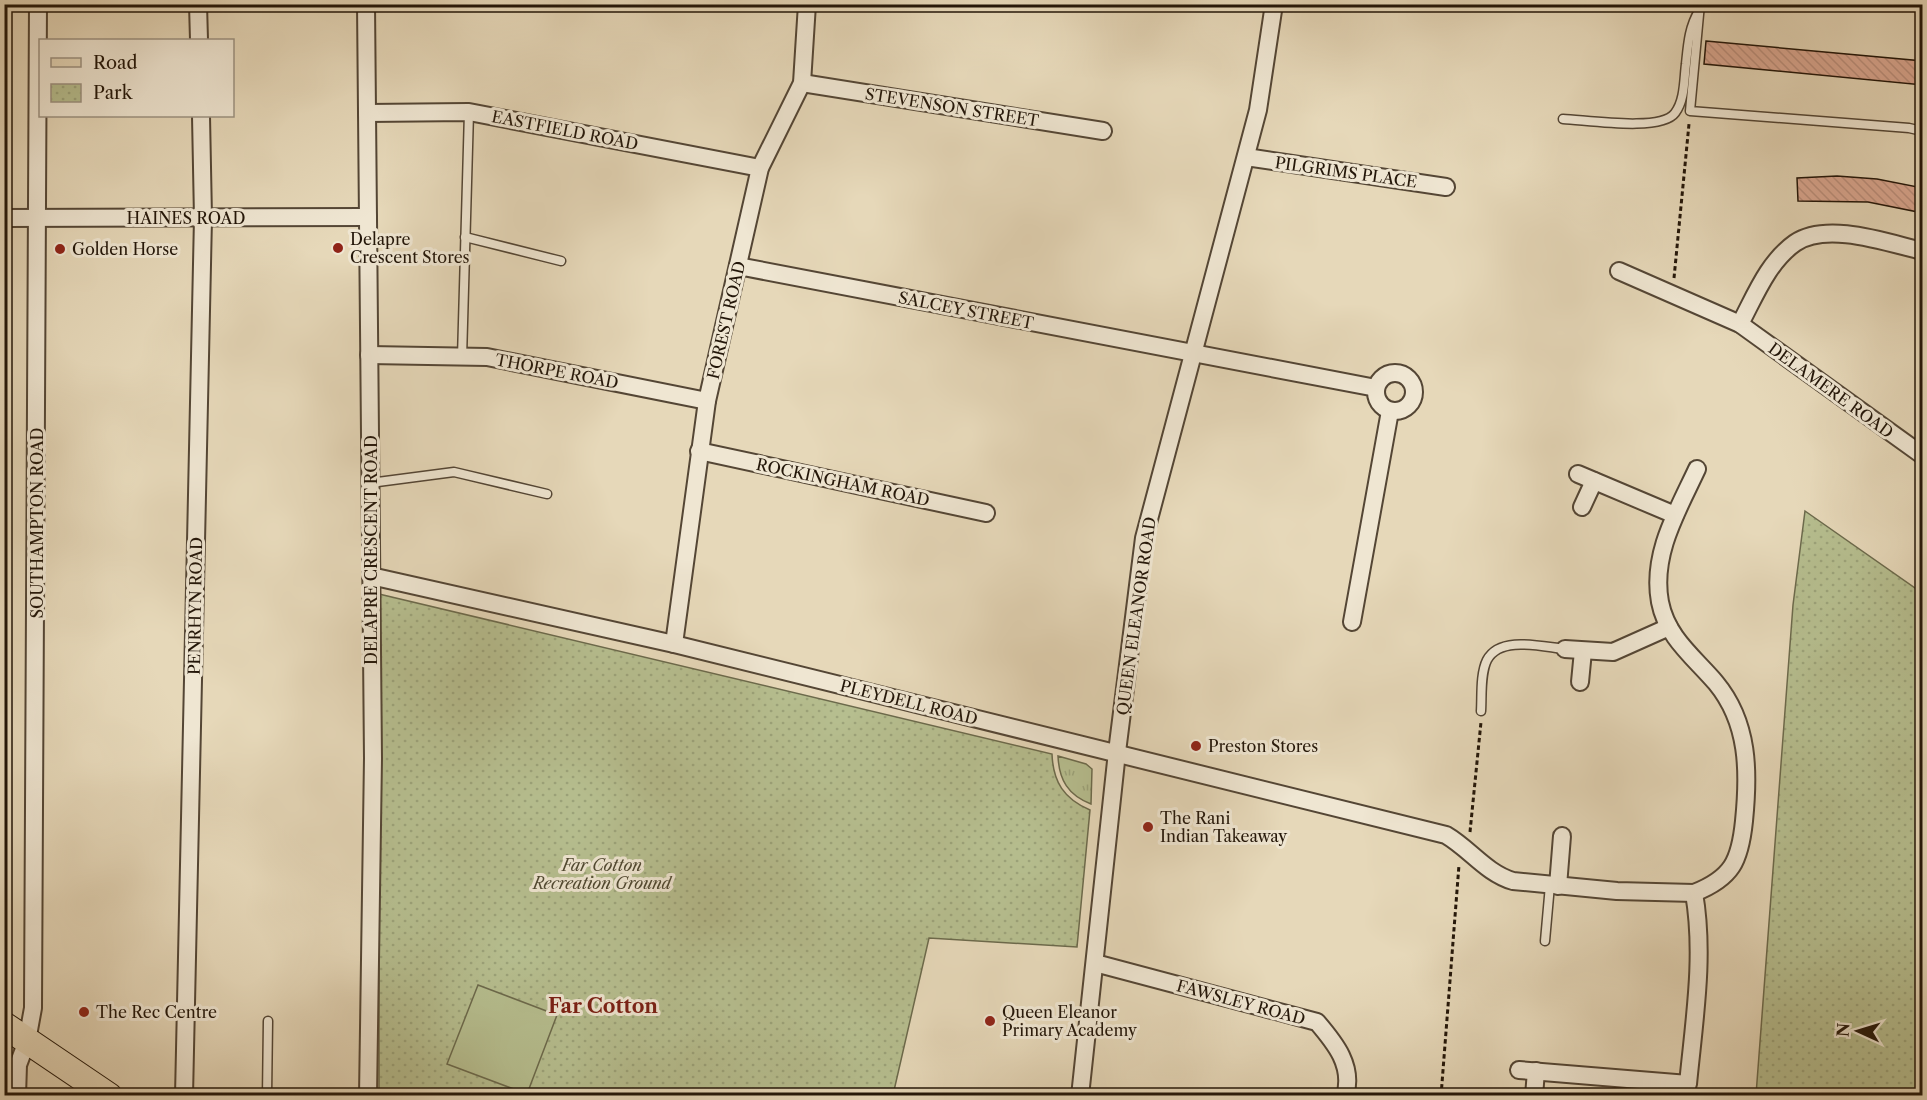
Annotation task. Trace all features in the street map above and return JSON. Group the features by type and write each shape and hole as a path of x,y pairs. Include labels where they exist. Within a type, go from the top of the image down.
{"main road":[{"path":"4,1018 27,1041"},
{"path":"4,1025 109,1095"}],"street":[{"name":"SOUTHAMPTON ROAD","path":"18,1095 18,1065 27,1041 33,1008 39,219 38,4"},
{"path":"198,4 199,39"},
{"name":"DELAPRE CRESCENT ROAD","path":"366,4 373,758 368,1095"},
{"name":"FOREST ROAD","path":"674,644 706,401 760,168 802,83 807,4"},
{"name":"QUEEN ELEANOR ROAD","path":"1080,1095 1117,752 1144,537 1258,110 1274,4"},
{"name":"STEVENSON STREET","path":"802,83 1102,131"},
{"name":"EASTFIELD ROAD","path":"368,113 469,112 760,168"},
{"name":"PENRHYN ROAD","path":"184,1095 203,218 201,117"},
{"name":"PILGRIMS PLACE","path":"1246,157 1446,187"},
{"name":"HAINES ROAD","path":"4,218 368,217"},
{"path":"1740,324 1765,275 1796,243 1824,234 1856,235 1923,251"},
{"name":"SALCEY STREET","path":"738,266 1376,388"},
{"name":"DELAMERE ROAD","path":"1619,271 1672,292 1740,324 1923,455"},
{"name":"THORPE ROAD","path":"369,355 487,357 706,401"},
{"path":"1391,373 1398,373 1409,380 1414,392 1410,404 1398,411 1390,411 1380,405 1376,388 1379,380 1391,373"},
{"path":"1352,622 1390,411"},
{"name":"ROCKINGHAM ROAD","path":"699,451 986,513"},
{"path":"1519,1070 1688,1090 1699,959 1700,926 1694,893 1712,886 1726,875 1736,861 1742,845 1748,779 1743,735 1717,685 1674,638 1660,602 1658,577 1660,556 1697,469"},
{"path":"1578,474 1676,514"},
{"path":"1582,507 1594,481"},
{"name":"PLEYDELL ROAD","path":"371,576 674,644 1446,835 1461,844 1499,877 1617,891 1694,893"},
{"path":"1565,650 1612,652 1669,627"},
{"path":"1580,682 1583,651"},
{"path":"1554,885 1562,836"},
{"name":"FAWSLEY ROAD","path":"1095,963 1317,1022 1331,1038 1346,1063 1347,1090"},
{"path":"1534,1095 1536,1071"}],"lane":[{"path":"1700,6 1690,111 1923,131"},
{"path":"1563,119 1644,124 1661,123 1674,115 1681,103 1690,32 1700,6"},
{"path":"462,358 469,112"},
{"path":"465,237 561,261"},
{"path":"370,483 454,472 547,495"},
{"path":"1482,711 1487,660 1499,648 1512,645 1565,650"},
{"path":"1545,941 1554,885"},
{"path":"267,1095 268,1021"}],"path":[{"path":"1672,292 1690,111"},
{"path":"1441,1095 1461,844 1472,829 1482,711"}],"green space":[{"path":"1805,511 1922,593 1922,1095 1756,1095 1793,605"},
{"name":"Far Cotton Recreation Ground","path":"379,594 1052,754 1055,773 1062,788 1073,801 1090,810 1077,947 929,938 893,1095 379,1095"},
{"path":"1058,756 1086,764 1092,769 1091,804 1076,796 1066,786 1060,772"},
{"path":"478,985 557,1015 527,1094 447,1064"}],"building":[{"path":"1706,41 1923,61 1923,85 1704,64"},
{"path":"1837,176 1877,179 1923,188 1923,213 1868,202 1798,201 1797,178"}],"place":[{"name":"Delapre Crescent Stores","path":"338,248"},
{"name":"Golden Horse","path":"60,249"},
{"name":"Preston Stores","path":"1196,746"},
{"name":"The Rani Indian Takeaway","path":"1148,827"},
{"name":"The Rec Centre","path":"84,1012"},
{"name":"Queen Eleanor Primary Academy","path":"990,1021"}],"district":[{"name":"Far Cotton","path":"603,1006"}]}
